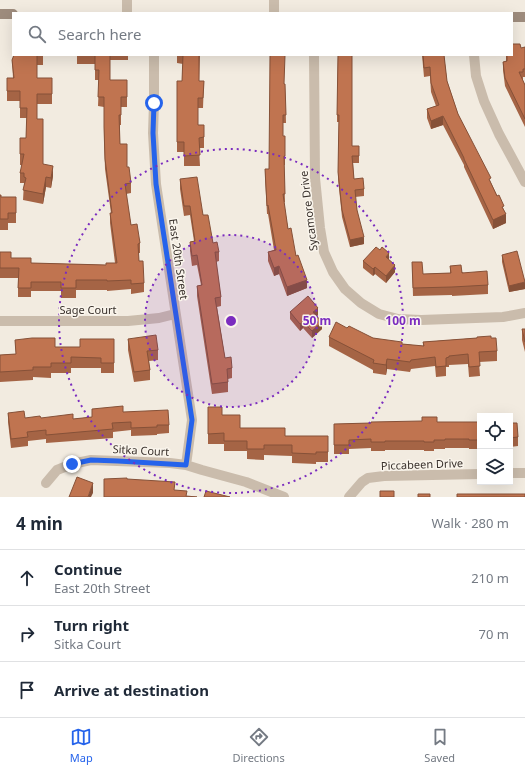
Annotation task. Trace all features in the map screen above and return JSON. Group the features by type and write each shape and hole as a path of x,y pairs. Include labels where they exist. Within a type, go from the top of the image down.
{"main road":[{"path":"0,14 12,14"},
{"path":"513,17 525,17"}],"street":[{"path":"127,0 127,12"},
{"path":"274,0 274,12"},
{"name":"East 20th Street","path":"154,56 153,133 156,184 192,420 186,465"},
{"name":"Sycamore Drive","path":"314,56 315,178 320,228 324,252 333,272 345,289 361,303 379,314 398,319 421,320 503,317 525,313"},
{"path":"474,56 476,76 484,101 525,182"},
{"name":"Sage Court","path":"0,321 128,321 159,318 175,314"},
{"name":"Sitka Court","path":"46,482 57,470 72,464 91,460 186,465 246,482 284,497"},
{"path":"513,473 525,473"},
{"name":"Piccabeen Drive","path":"349,497 362,482 368,478 384,476 477,474"}],"building":[{"path":"513,44 520,44 521,48 525,47 525,69 523,69 523,72 519,72 525,85 525,119 505,78 503,62 507,61 507,56 513,56"},
{"path":"14,56 37,56 37,78 52,78 52,94 37,94 37,119 43,119 43,164 53,166 51,178 46,177 43,194 23,190 26,178 24,177 24,173 20,173 24,154 20,154 20,138 26,138 27,108 20,108 20,91 7,91 7,78 14,78 12,60"},
{"path":"95,56 110,56 110,80 127,80 127,97 121,97 121,115 119,115 120,144 127,144 127,167 129,167 131,183 125,184 131,225 137,224 140,243 138,244 139,261 143,261 144,283 131,284 131,280 76,280 76,288 61,288 61,282 31,282 31,288 18,288 19,268 0,268 0,252 11,252 11,258 31,258 31,263 106,265 106,263 117,263 110,213 112,213 105,159 104,97 98,97 99,70 95,70"},
{"path":"183,56 199,56 199,81 204,81 203,98 198,98 198,125 204,125 204,137 199,138 200,155 184,156 184,142 177,142 177,81 182,81"},
{"path":"270,56 285,56 284,84 286,115 283,115 283,136 285,136 285,194 283,194 288,229 291,228 296,256 298,255 307,280 287,287 279,266 274,268 268,252 276,250 268,205 267,206 265,169 269,169"},
{"path":"338,56 352,56 352,146 359,146 359,156 352,156 354,179 363,178 364,189 355,190 357,210 364,237 350,240 342,210 338,172 339,115 337,115"},
{"path":"423,56 444,56 447,81 458,114 491,178 489,179 497,196 499,195 504,206 502,207 506,214 493,220 443,116 431,121 427,109 439,105 431,83 430,67 424,68"},
{"path":"197,177 203,215 208,215 213,243 217,242 219,252 215,252 221,297 215,298 225,358 231,357 232,368 227,369 228,382 212,384 197,286 202,285 197,255 192,256 190,242 195,241 190,206 184,206 180,179"},
{"path":"0,195 1,197 16,197 16,213 8,213 8,219 0,219"},
{"path":"376,247 380,250 382,247 389,253 386,257 395,265 386,276 375,267 373,269 363,261"},
{"path":"517,251 525,282 509,286 502,255"},
{"path":"412,262 422,262 423,274 451,273 450,266 461,265 462,273 487,271 488,285 413,288"},
{"path":"308,296 318,308 313,312 322,322 312,331 303,322 300,324 290,312"},
{"path":"336,322 347,328 349,326 373,338 402,342 402,344 424,346 423,342 491,336 491,338 496,338 497,351 479,352 480,366 469,367 468,354 449,356 446,358 446,366 436,367 435,357 411,360 410,362 387,359 386,365 373,363 374,360 329,337"},
{"path":"522,329 525,329 525,342"},
{"path":"156,335 158,350 147,351 150,370 134,372 128,339"},
{"path":"55,338 55,347 80,347 80,339 114,339 114,363 101,363 101,358 71,357 71,363 51,363 51,367 33,367 33,370 0,372 0,355 16,354 15,340"},
{"path":"123,406 123,412 168,410 169,425 131,428 131,422 112,423 113,429 46,435 46,430 27,432 28,437 11,439 8,413 24,411 25,418 40,416 41,418 73,414 73,419 92,417 92,409"},
{"path":"208,407 222,407 222,415 240,415 240,428 285,428 285,436 328,436 328,452 316,452 316,454 292,453 292,445 264,445 264,449 247,449 247,441 224,441 224,433 208,434"},
{"path":"422,417 437,417 437,422 477,422 477,440 445,439 434,440 434,442 371,442 371,439 349,440 349,445 334,445 334,424 422,421"},
{"path":"513,423 517,423 518,437 513,438"},
{"path":"77,477 93,483 88,497 69,497"},
{"path":"127,478 175,482 174,490 187,491 186,496 197,497 104,497 104,479"},
{"path":"206,491 230,497 204,497"},
{"path":"380,491 394,491 394,497 380,497"},
{"path":"418,494 430,494 430,497 418,497"},
{"path":"457,494 525,494 525,497 457,497"}],"route":[{"path":"72,464 91,460 186,465 192,420 191,408 175,314 156,184 153,133 154,103"}]}
